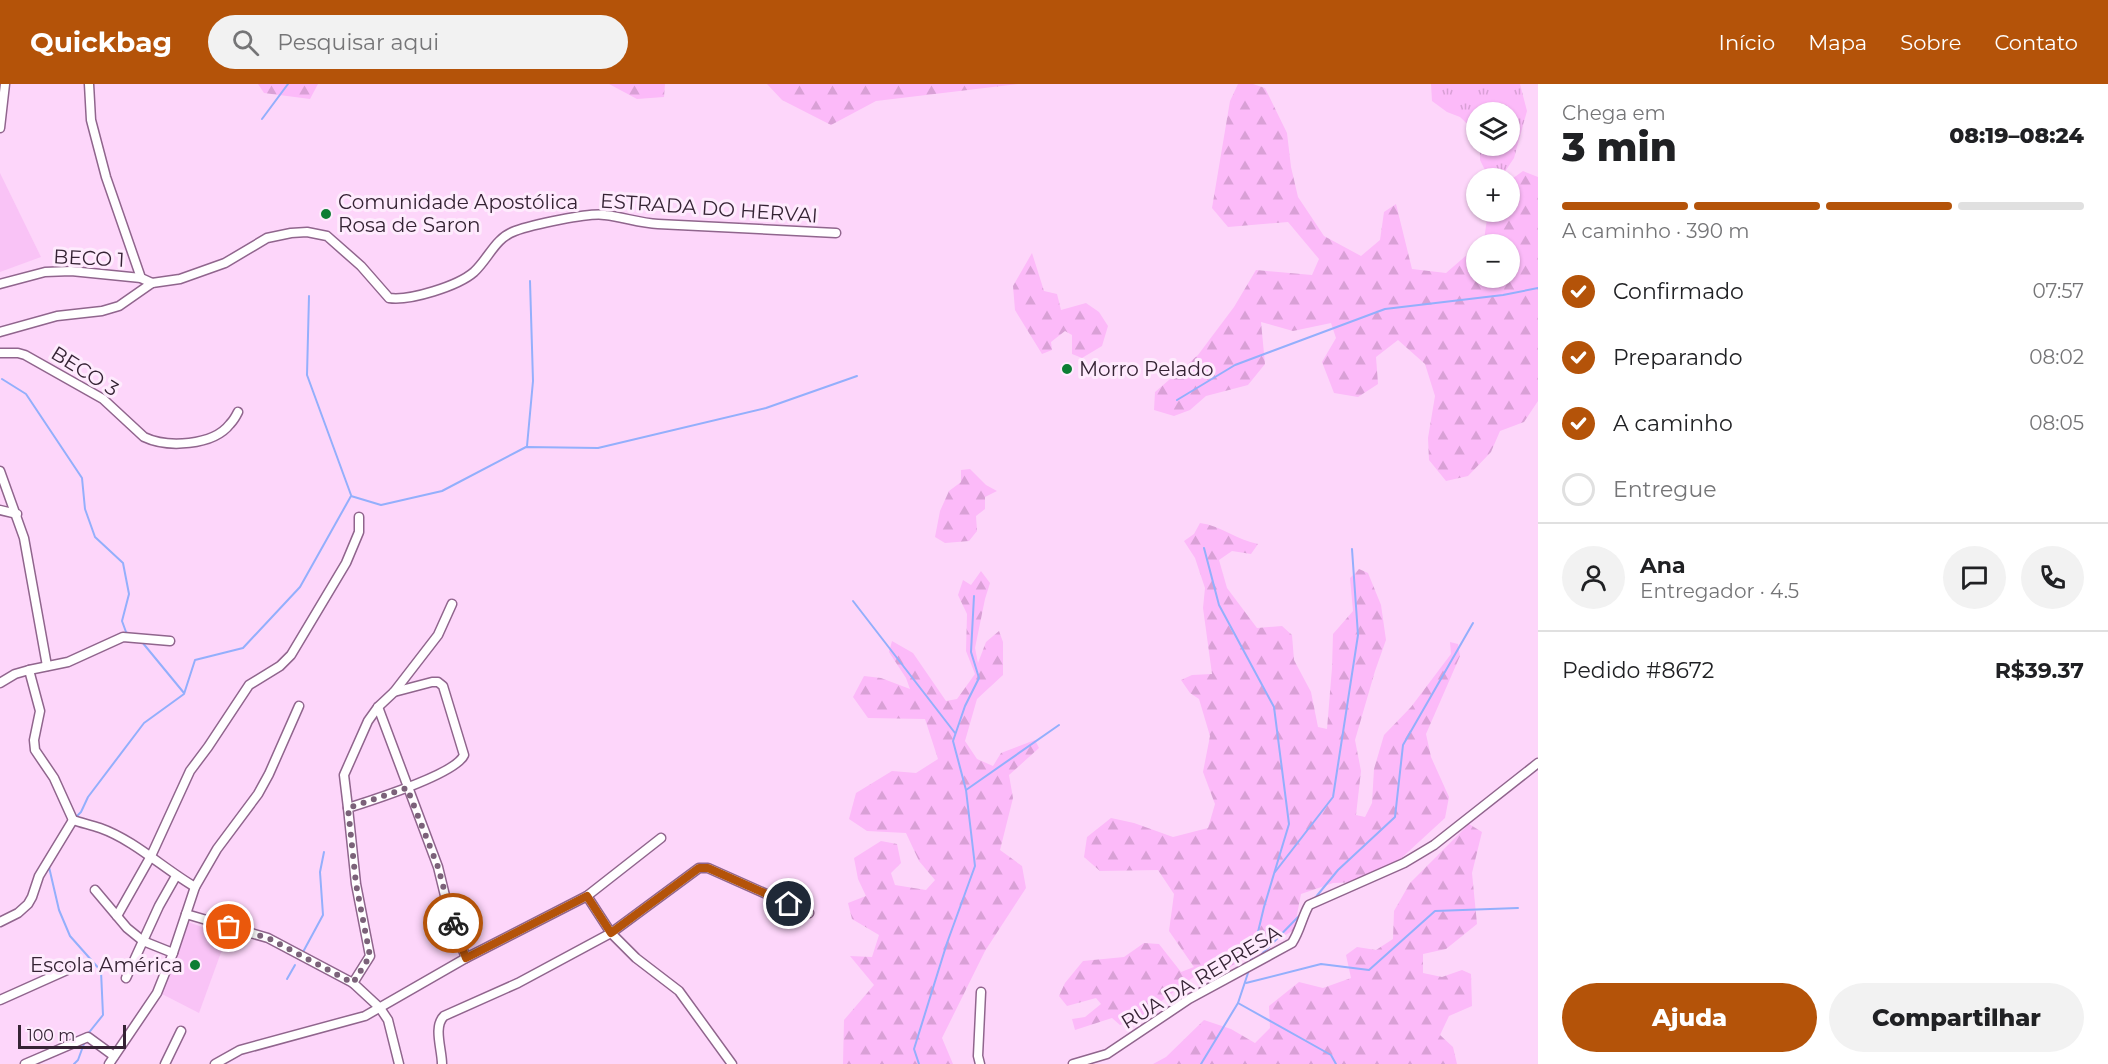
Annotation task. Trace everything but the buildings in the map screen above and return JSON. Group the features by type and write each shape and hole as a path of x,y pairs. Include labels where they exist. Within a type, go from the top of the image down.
{"street":[{"path":"0,128 5,84"},
{"path":"0,332 57,316 102,311 119,306 152,284 141,278 106,177 91,120 89,84"},
{"name":"ESTRADA DO HERVAI","path":"152,284 180,279 225,263 267,238 291,232 327,236 361,266 388,298 405,298 459,282 474,272 494,245 514,231 538,224 602,214 650,224 836,233"},
{"name":"BECO 1","path":"0,284 45,272 141,278"},
{"name":"BECO 3","path":"0,353 18,352 25,355 95,394 150,440 189,444 203,440 230,425 238,412"},
{"path":"0,471 24,538 47,666"},
{"path":"0,510 17,514"},
{"path":"117,916 151,856 190,771 249,685 280,666 291,655 346,563 359,532 359,517"},
{"path":"353,983 370,956 356,884 344,775 368,721 378,707 394,692 438,635 452,604"},
{"path":"0,682 15,674 68,662 123,637 170,641"},
{"path":"29,670 40,711 34,740 35,750 54,778 73,820"},
{"path":"348,808 407,788 446,770 462,760 464,755 443,686 438,682 432,682 394,692"},
{"path":"25,1064 86,1038 111,1060 158,993 195,887 217,849 258,794 299,706"},
{"path":"378,707 438,867 449,912 466,958"},
{"name":"RUA DA REPRESA","path":"1073,1064 1107,1054 1189,999 1292,943 1299,934 1305,912 1310,905 1404,863 1434,845 1538,763"},
{"path":"73,820 102,828 151,856 176,876 195,887"},
{"path":"0,922 18,914 32,897 39,876 73,820"},
{"path":"215,1064 240,1050 365,1016 466,958 587,896 661,838"},
{"path":"442,1064 438,1026 444,1016 518,982 611,933 699,868 708,868 809,913"},
{"path":"126,978 159,906 176,876"},
{"path":"95,890 143,941 173,953"},
{"path":"587,896 611,933 636,958 679,991 732,1064"},
{"path":"186,915 268,938 353,983 380,1008 388,1020 399,1064"},
{"path":"0,1000 67,970"},
{"path":"980,1064 978,1056 981,992"},
{"path":"165,1064 181,1031"}],"shaded area":[{"path":"0,173 41,257 0,272"},
{"name":"Escola América","path":"188,922 227,936 199,1013 162,994"}],"green space":[{"path":"258,84 318,84 310,99 264,93"},
{"path":"609,84 665,84 664,97 637,99"},
{"path":"767,84 1018,84 876,101 831,125 782,100"},
{"path":"1238,84 1253,84 1265,88 1287,133 1291,167 1298,197 1324,236 1361,256 1380,240 1384,212 1396,204 1412,269 1446,273 1466,256 1466,288 1520,288 1520,234 1485,234 1487,222 1520,222 1520,173 1523,171 1538,177 1538,401 1524,422 1500,431 1491,452 1468,476 1446,481 1429,460 1428,438 1435,396 1425,364 1398,340 1376,357 1378,384 1358,397 1334,393 1322,362 1336,338 1331,323 1293,331 1261,322 1265,364 1248,385 1206,396 1190,410 1174,416 1154,410 1155,392 1198,355 1234,307 1256,270 1312,275 1319,259 1288,222 1228,227 1212,208 1230,101"},
{"path":"1431,84 1520,84 1527,111 1520,136 1520,102 1466,102 1466,123 1432,101"},
{"path":"1480,156 1515,156 1507,168 1484,168"},
{"path":"1032,253 1044,291 1057,294 1061,310 1086,303 1099,312 1108,326 1102,346 1082,358 1072,354 1072,335 1065,331 1051,342 1052,350 1042,354 1015,310 1013,286"},
{"path":"970,469 986,485 997,491 985,497 985,509 976,516 977,531 969,541 945,543 935,537 940,511 949,491 961,482 961,470"},
{"path":"1200,523 1258,544 1251,554 1232,551 1219,560 1227,588 1257,628 1282,626 1292,635 1294,660 1311,692 1318,727 1327,729 1333,634 1353,611 1350,578 1359,569 1368,573 1381,605 1386,640 1355,740 1361,771 1356,815 1365,817 1372,803 1374,769 1384,735 1411,707 1451,654 1450,642 1458,644 1460,656 1426,734 1431,757 1449,797 1445,818 1396,863 1362,882 1333,883 1301,894 1294,930 1230,967 1195,976 1136,1020 1120,1025 1112,1018 1075,1030 1072,1019 1085,1017 1101,1004 1096,998 1067,1006 1059,996 1065,983 1083,961 1124,957 1144,943 1159,944 1181,972 1194,967 1169,931 1174,894 1158,870 1100,871 1084,857 1087,837 1111,818 1134,823 1173,837 1208,828 1215,804 1203,772 1210,736 1199,699 1190,693 1181,680 1192,675 1212,674 1203,608 1205,588 1195,558 1184,541 1194,534"},
{"path":"981,571 990,583 975,648 978,663 986,642 999,631 1003,642 1003,675 977,699 965,741 977,759 993,766 1001,753 1035,740 1039,748 1009,775 1013,798 1000,850 1022,866 1026,888 985,951 942,1038 953,1064 843,1064 844,1020 874,985 850,956 872,957 879,935 852,919 848,903 866,896 858,879 854,858 881,841 897,844 901,863 891,873 895,885 926,890 935,880 919,861 906,833 867,831 849,819 856,793 892,771 916,773 938,759 925,719 868,718 853,697 864,676 881,678 910,689 906,678 889,652 892,641 913,653 946,701 957,699 975,674 966,651 967,614 958,595 963,580 971,585"},
{"path":"1469,824 1482,832 1472,873 1477,924 1446,949 1423,954 1423,973 1442,977 1462,970 1471,974 1472,1006 1449,1016 1440,1035 1453,1047 1457,1064 1153,1064 1166,1057 1204,1020 1231,1029 1255,1043 1270,1028 1269,1006 1299,982 1323,988 1351,978 1346,955 1357,947 1376,950 1393,939 1394,911 1410,883"}],"waterway":[{"path":"262,119 288,84"},
{"path":"527,446 533,381 530,281"},
{"path":"1177,400 1235,365 1385,309 1503,295 1538,288"},
{"path":"309,296 307,375 351,495"},
{"path":"75,818 81,812 88,797 144,723 184,694 195,660 243,648 300,587 351,496 381,505 442,491 526,447 598,448 766,408 857,376"},
{"path":"2,379 26,394 82,478 85,509 95,537 123,563 129,594 122,621 129,634"},
{"path":"1204,548 1219,605 1274,707 1289,824 1264,907 1251,961"},
{"path":"1275,872 1333,797 1358,635 1352,549"},
{"path":"919,1064 914,1049 947,943 975,866 966,790 953,741 965,706 979,678 971,652 974,596"},
{"path":"853,601 955,733"},
{"path":"1315,898 1338,870 1395,817 1403,745 1473,623"},
{"path":"142,642 184,693"},
{"path":"966,790 1059,725"},
{"path":"303,952 323,915 320,872 324,852"},
{"path":"49,867 59,910 70,936 101,971 103,1015 87,1035"},
{"path":"1246,983 1321,964 1369,970 1435,911 1518,908"},
{"path":"1259,957 1301,914"},
{"path":"287,979 295,965"},
{"path":"1201,1064 1238,1003 1249,970"},
{"path":"1238,1003 1331,1055 1336,1064"},
{"path":"74,1064 78,1060 85,1041"}],"way so far":[{"path":"229,927 268,938 353,983 370,956 356,884 348,808 407,788 438,867 453,923"}],"place":[{"name":"Comunidade Apostólica Rosa de Saron","path":"326,214"},
{"name":"Morro Pelado","path":"1067,369"},
{"name":"Escola América","path":"195,965"}],"route":[{"path":"453,923 466,958 587,896 611,933 699,868 708,868 789,904"}]}
